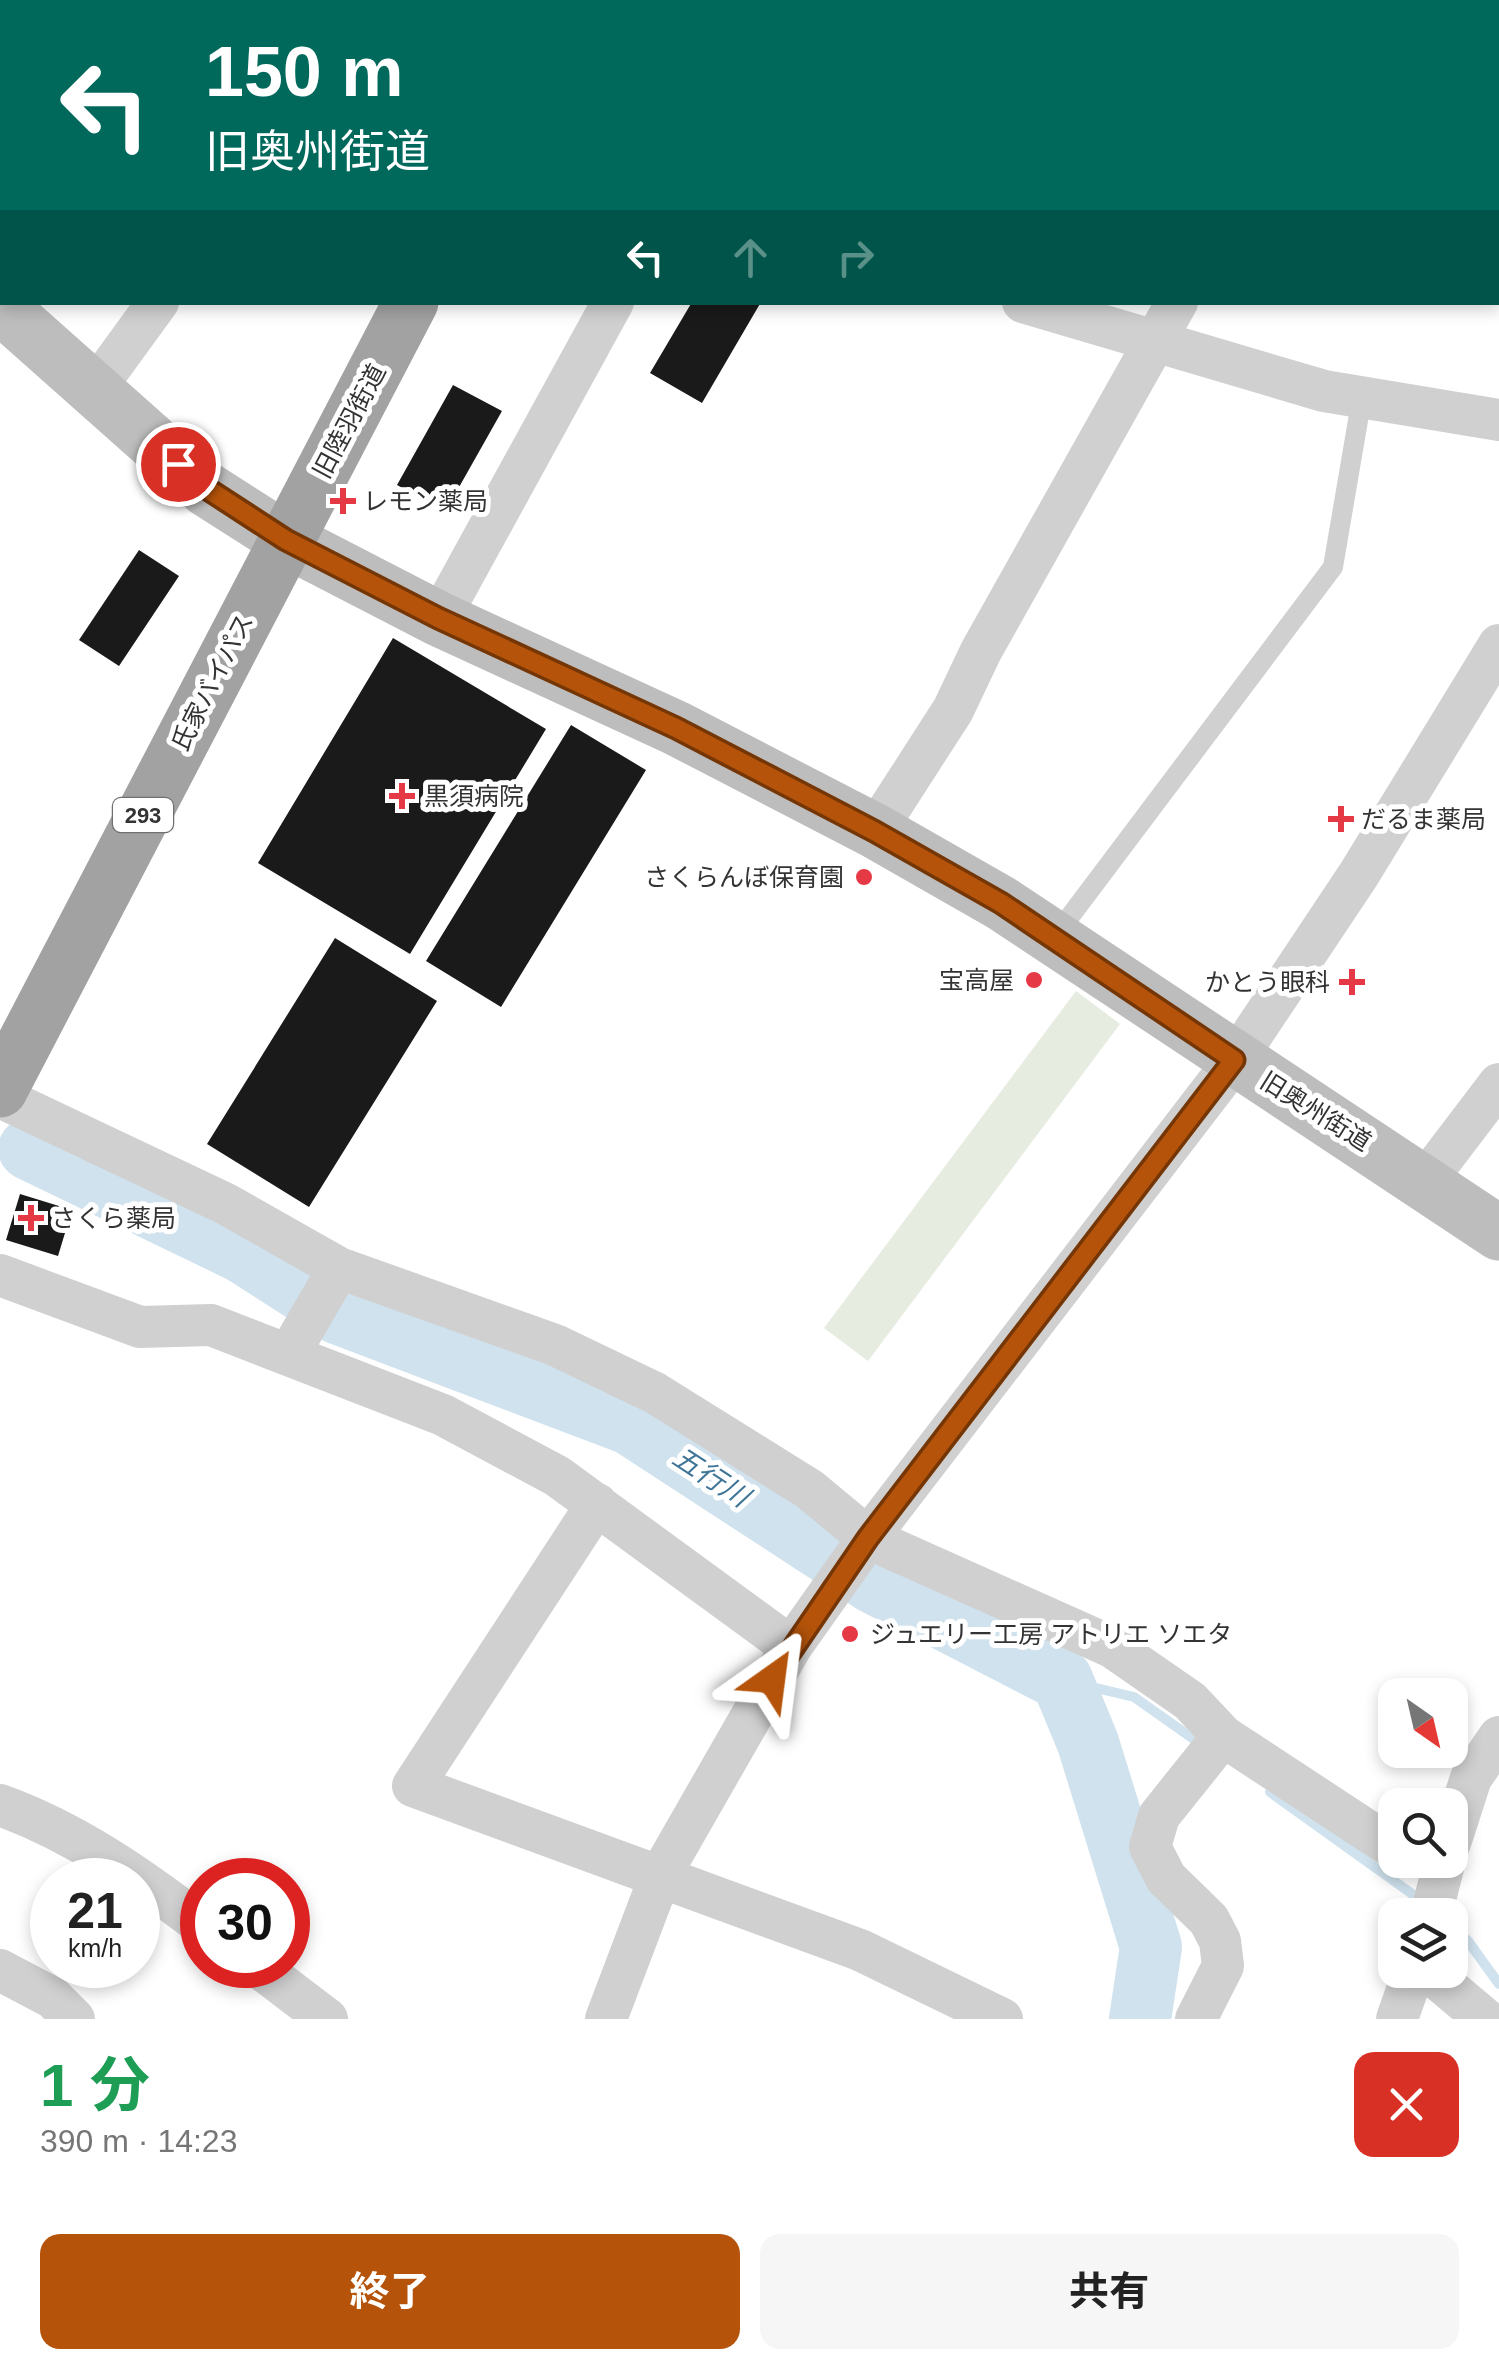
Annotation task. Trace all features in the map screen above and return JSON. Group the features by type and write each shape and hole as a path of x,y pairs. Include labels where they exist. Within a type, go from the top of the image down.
{"highway":[{"name":"旧陸羽街道","path":"286,540 410,305"},
{"name":"氏家バイパス","path":"0,1094 286,540"}],"main road":[{"name":"旧奥州街道","path":"0,306 206,488 286,540 438,618 676,728 874,831 1054,938 1234,1060 1426,1180 1499,1232"}],"street":[{"path":"94,390 156,305"},
{"path":"438,618 610,305"},
{"path":"1046,305 1168,321 1324,391 1499,420"},
{"path":"874,831 953,710 981,652 1168,321"},
{"path":"606,2019 661,1874 790,1647 863,1544 1234,1060 1359,874 1499,644"},
{"path":"1426,1180 1499,1084"},
{"path":"0,1094 226,1204 335,1274 555,1345 655,1393 809,1490 863,1544 1112,1648 1190,1701 1212,1750 1378,1841"},
{"path":"299,1337 335,1274"},
{"path":"0,1275 140,1327 211,1325 299,1337 557,1476 790,1647"},
{"path":"597,1504 412,1786 860,1950 1002,2019"},
{"path":"1467,1788 1499,1737"},
{"path":"1196,2019 1223,1966 1220,1941 1209,1920 1166,1878 1150,1847 1159,1816 1212,1750"},
{"path":"0,1805 44,1820 134,1873 180,1908"},
{"path":"0,1970 53,1998 74,2019"},
{"path":"287,1988 328,2019"},
{"path":"1398,2019 1408,1988"},
{"path":"1449,1988 1484,2019"}],"lane":[{"path":"1054,938 1332,567 1362,397"}],"shaded area":[{"path":"1076,991 1120,1024 868,1361 824,1328"}],"building":[{"path":"690,305 759,305 702,403 650,373"},
{"path":"453,385 502,411 445,512 397,485"},
{"path":"139,550 179,576 119,666 79,640"},
{"name":"黒須病院","path":"393,638 546,729 410,954 258,863"},
{"path":"571,725 646,770 501,1007 426,961"},
{"path":"335,938 437,1001 309,1207 207,1144"},
{"path":"20,1194 72,1210 58,1256 6,1240"}],"waterway":[{"name":"五行川","path":"29,1149 242,1252 337,1313 630,1424 874,1583 1062,1680 1088,1743 1151,1947 1140,2019"},
{"path":"1062,1680 1134,1697 1202,1745"},
{"path":"1270,1792 1418,1898"},
{"path":"1468,1941 1499,1984"}],"place":[{"name":"レモン薬局","path":"343,501"},
{"name":"黒須病院","path":"402,796"},
{"name":"だるま薬局","path":"1341,819"},
{"name":"さくらんぼ保育園","path":"864,877"},
{"name":"宝高屋","path":"1034,980"},
{"name":"かとう眼科","path":"1352,982"},
{"name":"さくら薬局","path":"31,1218"},
{"name":"ジュエリー工房 アトリエ ソエタ","path":"850,1634"}],"route":[{"path":"178,464 206,488 286,540 438,618 676,728 874,831 1001,903 1234,1060 868,1538 790,1647 772,1679"}]}
